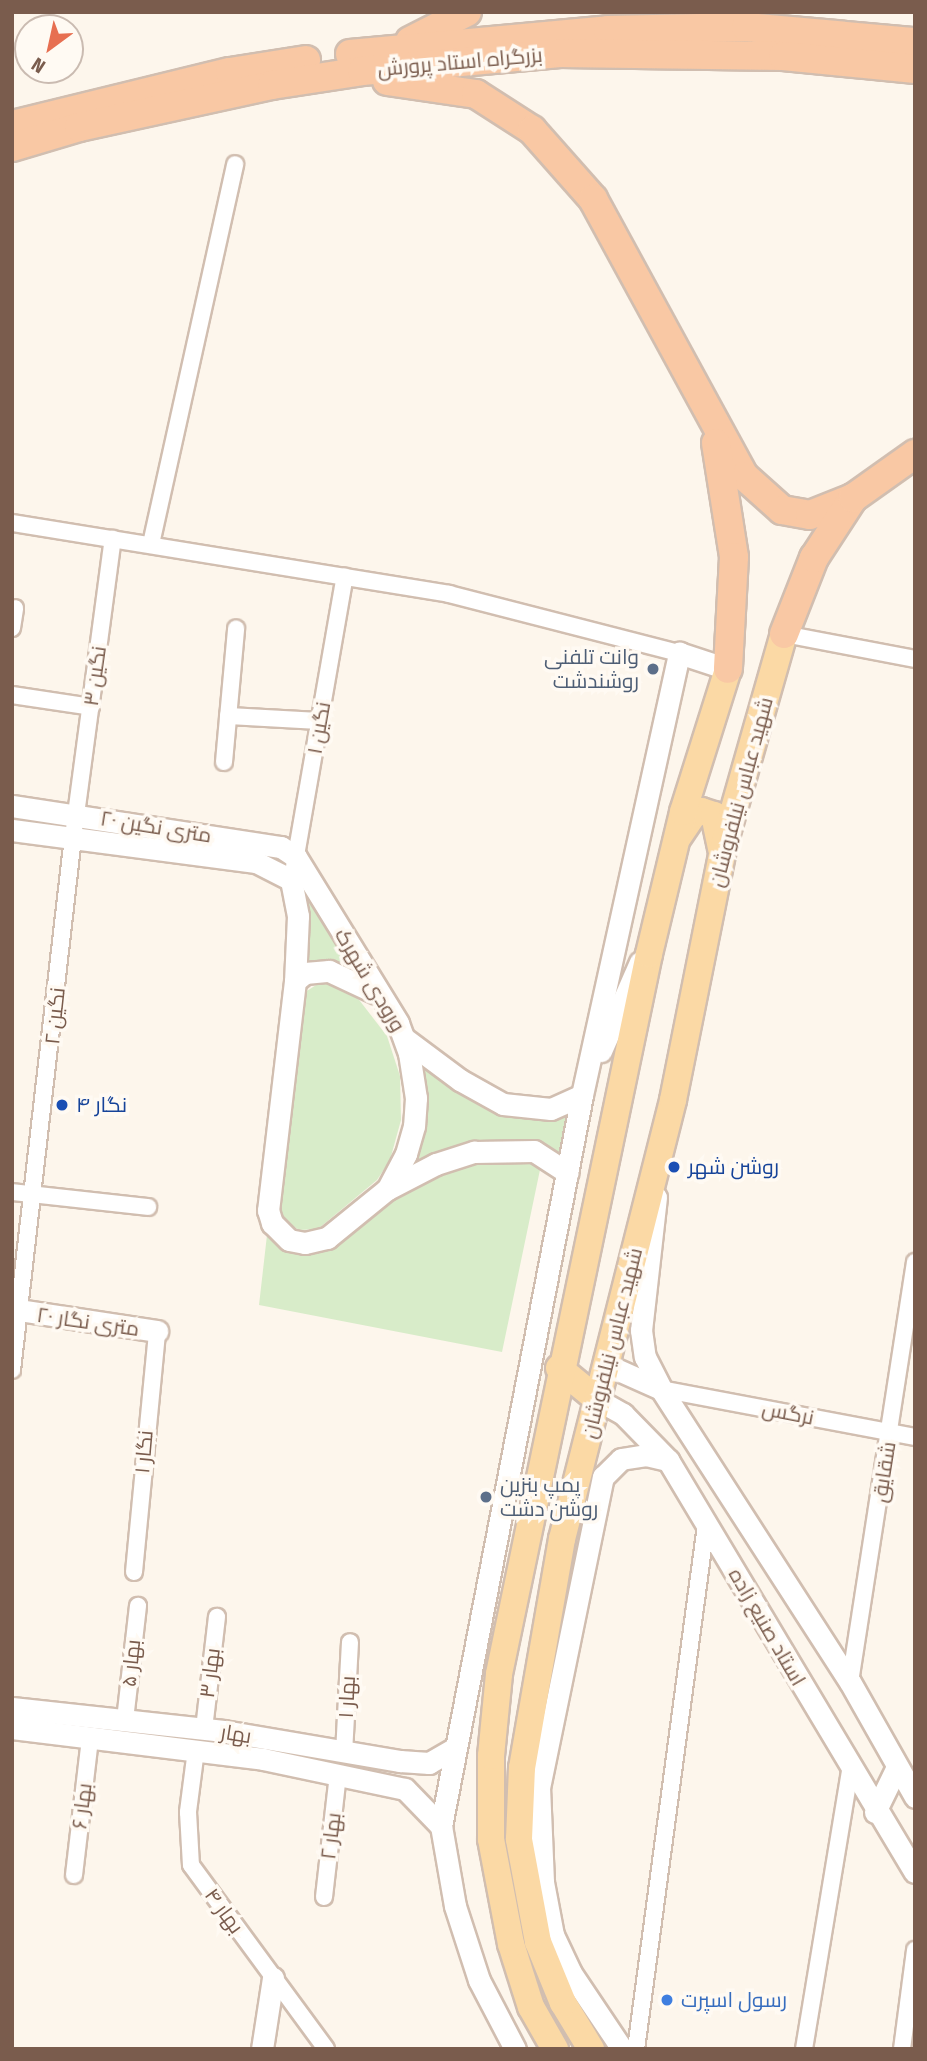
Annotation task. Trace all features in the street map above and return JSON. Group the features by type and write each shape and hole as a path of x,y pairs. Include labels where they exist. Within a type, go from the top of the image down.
{"highway":[{"path":"398,47 467,12"},
{"name":"بزرگراه استاد پرورش","path":"12,125 55,111 245,69 398,47 608,30 746,27 847,48 915,69"},
{"name":"بزرگراه استاد پرورش","path":"12,147 79,127 272,85 362,71 560,53 847,48 915,42"},
{"path":"272,85 397,81 476,94 532,131 593,199 711,420 744,476 782,510 810,514 853,498 915,454"},
{"path":"711,420 734,557 728,669"},
{"path":"784,634 814,558 853,498"}],"main road":[{"name":"شهید عباس نیلفروشان","path":"592,2049 562,2003 538,1942 519,1839 522,1768 572,1564 598,1400 652,1185 722,858 784,634"},
{"name":"شهید عباس نیلفروشان","path":"555,2049 531,2007 511,1944 491,1839 491,1756 499,1674 559,1368 656,926 676,840 728,669"},
{"path":"676,840 693,815 701,811 714,815 720,829 722,858"},
{"path":"559,1368 607,1365"},
{"path":"559,1368 598,1400"}],"street":[{"path":"151,544 235,164"},
{"path":"12,523 449,594 679,653 728,669"},
{"name":"نگین ۳","path":"73,837 113,538"},
{"name":"نگین ۱","path":"291,880 345,576"},
{"path":"12,628 15,608"},
{"path":"224,762 236,629"},
{"path":"784,634 915,659"},
{"path":"515,2049 479,1980 455,1906 441,1826 455,1748 482,1628 582,1095 679,653"},
{"path":"12,695 91,707"},
{"path":"228,716 320,720"},
{"name":"۲۰ متری نگین","path":"12,806 281,847 296,857"},
{"name":"۲۰ متری نگین","path":"12,830 256,862 291,880"},
{"name":"نگین ۲","path":"12,1370 15,1312 36,1194 73,837"},
{"name":"ورودی شهرک","path":"296,857 405,1039 460,1080 503,1104 551,1109 582,1095"},
{"path":"291,880 298,916 295,981 268,1210 272,1223 289,1240 316,1242 342,1229 386,1190 456,1157 506,1148 534,1151 568,1173"},
{"path":"582,1095 656,926"},
{"path":"295,981 305,973 329,971 362,983 381,997"},
{"path":"386,1190 406,1154 416,1113 405,1039"},
{"name":"استاد صنیع زاده","path":"652,1185 659,1204 641,1330 645,1357 661,1389 850,1682 896,1769 915,1797"},
{"path":"12,1192 148,1207"},
{"name":"شقایق","path":"850,1682 915,1262"},
{"name":"۲۰ متری نگار","path":"15,1312 157,1331"},
{"name":"نگار ۱","path":"134,1572 157,1331"},
{"path":"607,1365 661,1389"},
{"name":"نرگس","path":"661,1389 915,1437"},
{"name":"استاد صنیع زاده","path":"598,1400 623,1413 668,1460 850,1771 915,1872"},
{"path":"622,2049 562,1954 553,1935 543,1882 539,1788 572,1564 603,1477 621,1460 636,1455 668,1460"},
{"path":"636,2049 706,1525"},
{"path":"733,1569 765,1547"},
{"name":"بهار ۵","path":"125,1720 138,1606"},
{"path":"482,1628 511,1615"},
{"name":"بهار ۳","path":"204,1729 217,1617"},
{"name":"بهار ۱","path":"344,1753 350,1642"},
{"name":"بهار","path":"12,1708 204,1729 344,1753 429,1763 455,1748"},
{"name":"بهار","path":"12,1728 196,1751 405,1789 441,1826"},
{"name":"بهار ۶","path":"74,1875 90,1738"},
{"name":"بهار ۴","path":"196,1751 188,1812 191,1865 326,2049"},
{"path":"875,1812 896,1769"},
{"path":"804,2049 850,1771"},
{"name":"بهار ۲","path":"324,1897 338,1775"},
{"path":"902,2049 915,1950"},
{"path":"262,2049 273,1978"}],"green space":[{"path":"309,892 356,974 302,967"},
{"path":"321,982 353,992 387,1036 400,1076 401,1120 390,1160 377,1180 318,1229 299,1230 279,1217 302,994"},
{"path":"417,1060 461,1092 497,1112 537,1119 573,1111 565,1158 531,1141 513,1139 454,1146 408,1168 426,1113"},
{"path":"507,1161 541,1165 502,1352 259,1305 267,1235 282,1246 310,1252 331,1250 401,1192 454,1167"}],"place":[{"name":"وانت تلفنی روشندشت","path":"653,669"},
{"name":"نگار ۴","path":"62,1105"},
{"name":"روشن شهر","path":"674,1167"},
{"name":"پمپ بنزین روشن دشت","path":"486,1497"},
{"name":"رسول اسپرت","path":"667,2000"}]}
